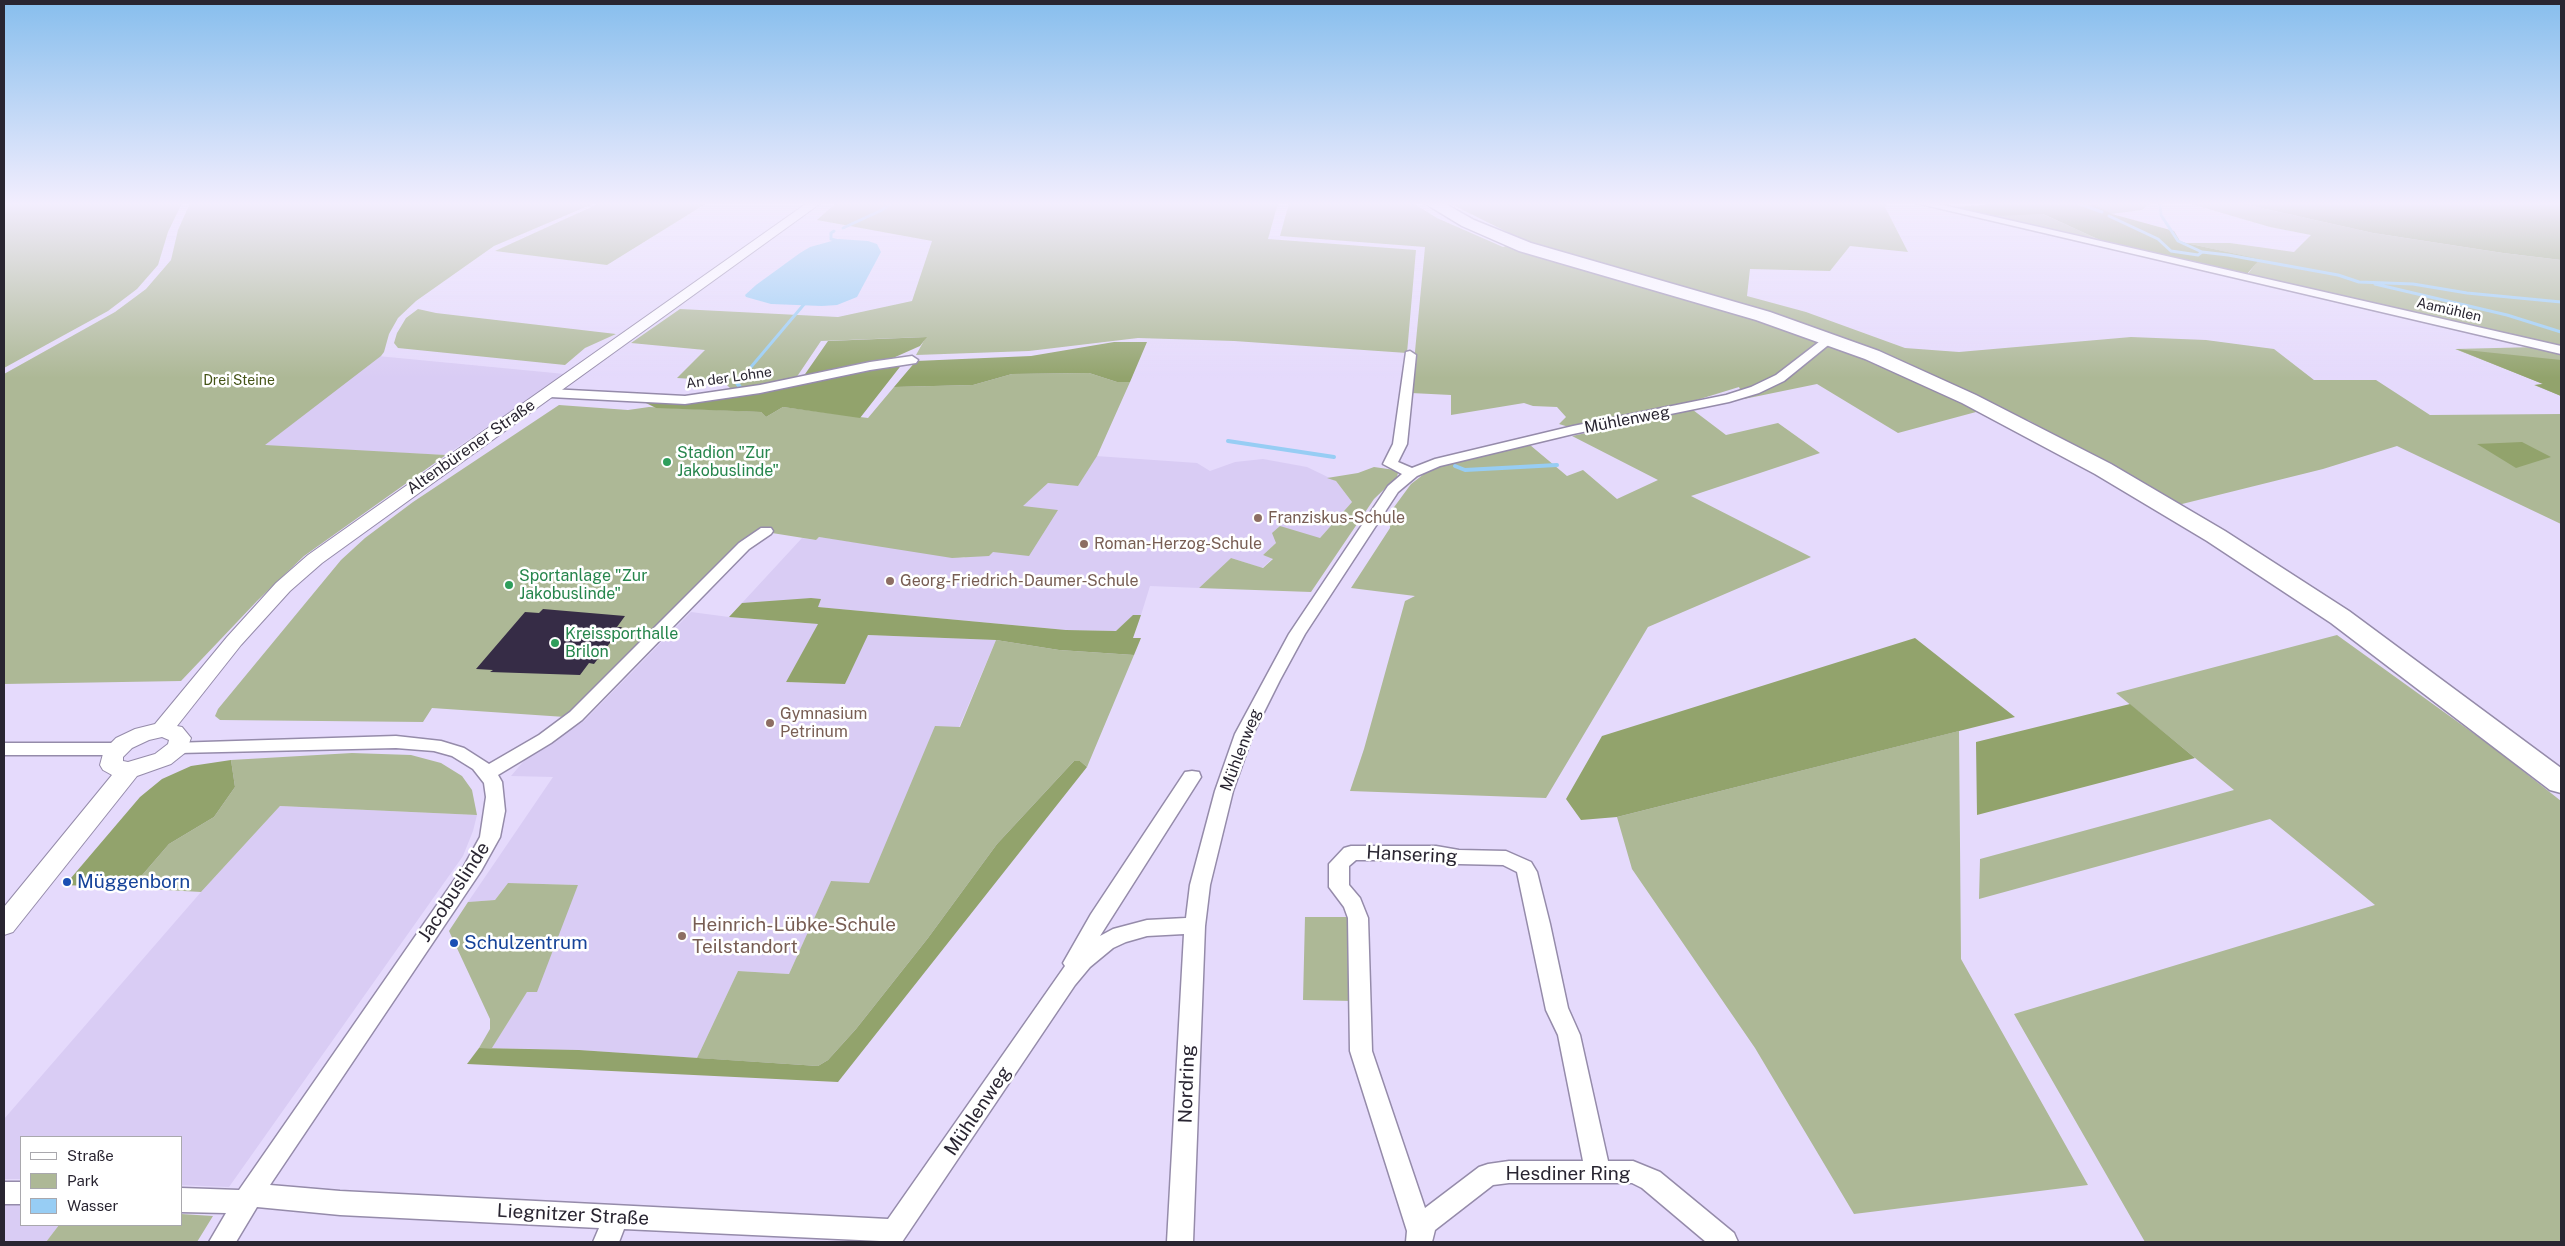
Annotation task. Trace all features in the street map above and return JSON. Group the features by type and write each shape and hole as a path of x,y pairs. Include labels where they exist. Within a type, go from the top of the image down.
{"main road":[{"path":"1572,261 1731,306 1828,339 1908,370 1969,399 2103,469 2216,536 2340,617 2561,783"}],"street":[{"name":"Altenbürener Straße","path":"162,730 234,641 305,567 371,517 550,393 734,261"},
{"name":"Aamühlen","path":"2174,261 2561,350"},
{"name":"Mühlenweg","path":"1066,978 1093,951 1120,935 1147,928 1195,926 1200,885 1212,832 1232,767 1253,714 1284,656 1334,577 1393,489 1412,473 1435,463 1490,449 1729,398 1780,378 1828,339"},
{"path":"1410,355 1400,444 1390,464 1412,473"},
{"name":"An der Lohne","path":"550,393 685,400 760,389 870,366 912,360"},
{"path":"178,746 418,743 458,752 480,765 487,773 545,739 576,716 744,546 766,531"},
{"path":"162,730 178,734 180,742 178,746 163,759 129,770 121,770 111,765 112,755 117,749 143,734 162,730"},
{"path":"4,750 117,749"},
{"path":"4,925 129,770"},
{"name":"Jacobuslinde","path":"222,1242 248,1198 484,850 490,837 495,811 493,782 487,773"},
{"name":"Mühlenweg","path":"891,1236 1066,978 1098,920 1192,777"},
{"name":"Hansering","path":"1420,1237 1361,1051 1358,918 1353,904 1339,887 1339,864 1345,856 1351,853 1436,853 1459,857 1506,858 1524,866 1540,924 1556,1010 1567,1027 1598,1172"},
{"name":"Nordring","path":"1180,1242 1195,926"},
{"name":"Hesdiner Ring","path":"1420,1237 1439,1211 1488,1175 1509,1172 1633,1172 1651,1180 1724,1242"},
{"path":"4,1192 20,1193"},
{"name":"Liegnitzer Straße","path":"182,1200 248,1198 617,1217 891,1236"},
{"path":"606,1242 617,1217"}],"shaded area":[{"path":"378,356 565,374 446,455 263,446"},
{"path":"1096,456 1197,463 1210,471 1235,462 1263,459 1307,467 1336,481 1352,502 1320,538 1276,543 1263,555 1273,558 1262,568 1231,558 1199,588 1150,586 1141,615 1133,616 1116,631 1066,630 817,607 742,603 802,538 816,540 819,537 964,558 1048,483 1078,486"},
{"path":"691,612 819,624 786,682 845,684 867,635 996,640 959,727 869,884 831,881 789,974 738,971 697,1058 579,1050 492,1048 527,992 578,885 508,883 495,900 468,902 553,777 511,776 528,756 584,721"},
{"path":"280,806 477,815 463,856 229,1187 182,1185 182,1136 20,1136 20,1179 4,1179 4,1119 201,892"},
{"path":"4,1204 20,1205 20,1226 58,1226 46,1242 4,1242"}],"green space":[{"path":"4,261 159,261 137,289 108,311 4,368"},
{"name":"Drei Steine","path":"170,261 473,261 416,301 398,318 389,334 381,356 265,445 446,455 304,556 257,601 181,681 4,684 4,374 115,312 146,289"},
{"path":"576,261 613,261 607,265"},
{"path":"925,261 1415,261 1407,353 1234,341 1138,338 1029,351 916,355 926,337 821,341 794,381 732,390 726,384 709,380 677,378 705,350 631,343 680,309 838,317 912,301"},
{"path":"1424,261 1838,261 1830,271 1750,269 1747,296 1806,312 1905,348 1959,352 2131,337 2206,340 2274,349 2314,380 2376,380 2430,415 2561,414 2561,524 2397,446 2323,469 2178,505 2028,420 1976,412 1898,433 1817,384 1744,399 1739,387 1687,403 1572,428 1559,424 1566,417 1557,407 1533,406 1524,403 1451,415 1451,395 1411,393"},
{"path":"2191,261 2258,261 2247,274"},
{"path":"2257,261 2561,261 2561,346 2432,318 2248,274"},
{"path":"418,309 436,313 616,334 585,348 565,365 398,348 394,343 397,333 406,318"},
{"path":"927,337 920,346 893,358 803,377 828,341"},
{"path":"1114,342 1147,342 1130,382 1117,382 1089,373 1012,374 973,385 894,387 916,361 1031,356"},
{"path":"2536,347 2561,352 2561,396 2534,385 2543,384 2455,349"},
{"path":"2456,349 2561,360 2561,396 2535,385 2543,384"},
{"path":"903,363 860,418 783,407 766,417 761,412 656,408 640,400 681,402 782,388 829,375"},
{"name":"Sportanlage \"Zur Jakobuslinde\"","path":"1089,373 1117,382 1130,382 1097,456 1078,486 1048,483 1023,506 1058,510 1029,556 993,552 989,556 952,558 819,537 816,540 772,533 760,529 664,617 565,717 432,708 423,722 220,720 215,716 218,709 341,560 365,538 413,502 559,405 628,410 649,407 761,412 766,417 783,407 868,418 894,387 973,385 1012,374"},
{"path":"1693,410 1726,435 1778,423 1820,453 1691,496 1811,557 1648,627 1546,798 1350,791 1364,749 1405,601 1415,596 1351,588 1390,528 1389,514 1411,484 1424,474 1445,465 1530,445 1567,476 1583,470 1617,499 1658,480 1572,436"},
{"path":"2522,442 2551,457 2516,468 2477,444"},
{"path":"1374,467 1395,470 1398,473 1397,477 1374,499 1311,592 1199,588 1231,558 1263,568 1273,559 1263,555 1276,543 1272,533 1280,526 1320,538 1352,502 1336,481 1327,478 1358,473"},
{"path":"811,598 821,599 818,607 1066,630 1116,631 1133,615 1141,615 1133,638 1141,638 1134,655 1059,650 996,640 868,635 845,684 786,682 818,624 729,617 742,603"},
{"path":"2337,635 2494,748 2561,801 2561,1242 2145,1242 2014,1014 2375,905 2270,819 1979,899 1980,859 2234,790 2116,693"},
{"path":"1915,638 2015,717 1617,817 1581,820 1566,799 1602,736"},
{"path":"996,640 1059,650 1134,655 1087,767 1080,761 1074,761 997,844 928,938 856,1029 828,1060 818,1066 697,1058 738,971 789,974 831,881 869,883 935,726 960,727"},
{"path":"2130,704 2195,758 1977,815 1976,742"},
{"path":"1959,731 1961,959 2088,1185 1854,1214 1755,1048 1632,869 1617,817"},
{"path":"352,753 411,755 441,763 462,776 472,790 477,815 280,806 201,892 131,888 169,844 214,817 235,787 231,760"},
{"path":"231,760 235,787 214,817 169,844 131,888 65,885 140,797 162,779 191,766"},
{"path":"1074,761 1080,761 1087,767 838,1082 467,1064 479,1048 579,1050 818,1066 828,1060 856,1029 928,938 997,844"},
{"path":"508,883 578,885 537,992 527,992 492,1048 479,1048 490,1029 490,1019 449,931 468,902 495,900"},
{"path":"1305,917 1350,917 1353,1001 1303,1000"},
{"path":"182,1214 213,1216 197,1242 46,1242 58,1226 182,1226"}],"water":[{"path":"789,261 876,261 857,297 837,305 771,304 746,297 745,295"}],"building":[{"name":"Kreissporthalle Brilon","path":"543,609 625,616 617,627 622,627 594,664 589,663 580,675 490,672 493,670 476,669 525,612 539,613"}],"waterway":[{"path":"2262,261 2338,275 2359,282 2413,284 2467,293 2561,302"},
{"path":"2375,284 2507,315 2561,332"},
{"path":"740,380 806,302"},
{"path":"740,380 737,383 742,390"},
{"path":"1228,441 1334,457"},
{"path":"1455,466 1465,470 1557,465"}],"place":[{"name":"Stadion \"Zur Jakobuslinde\"","path":"667,462"},
{"name":"Franziskus-Schule","path":"1258,518"},
{"name":"Roman-Herzog-Schule","path":"1084,544"},
{"name":"Georg-Friedrich-Daumer-Schule","path":"890,581"},
{"name":"Sportanlage \"Zur Jakobuslinde\"","path":"509,585"},
{"name":"Kreissporthalle Brilon","path":"555,643"},
{"name":"Gymnasium Petrinum","path":"770,723"},
{"name":"Müggenborn","path":"67,882"},
{"name":"Heinrich-Lübke-Schule Teilstandort","path":"682,936"},
{"name":"Schulzentrum","path":"454,943"}]}
